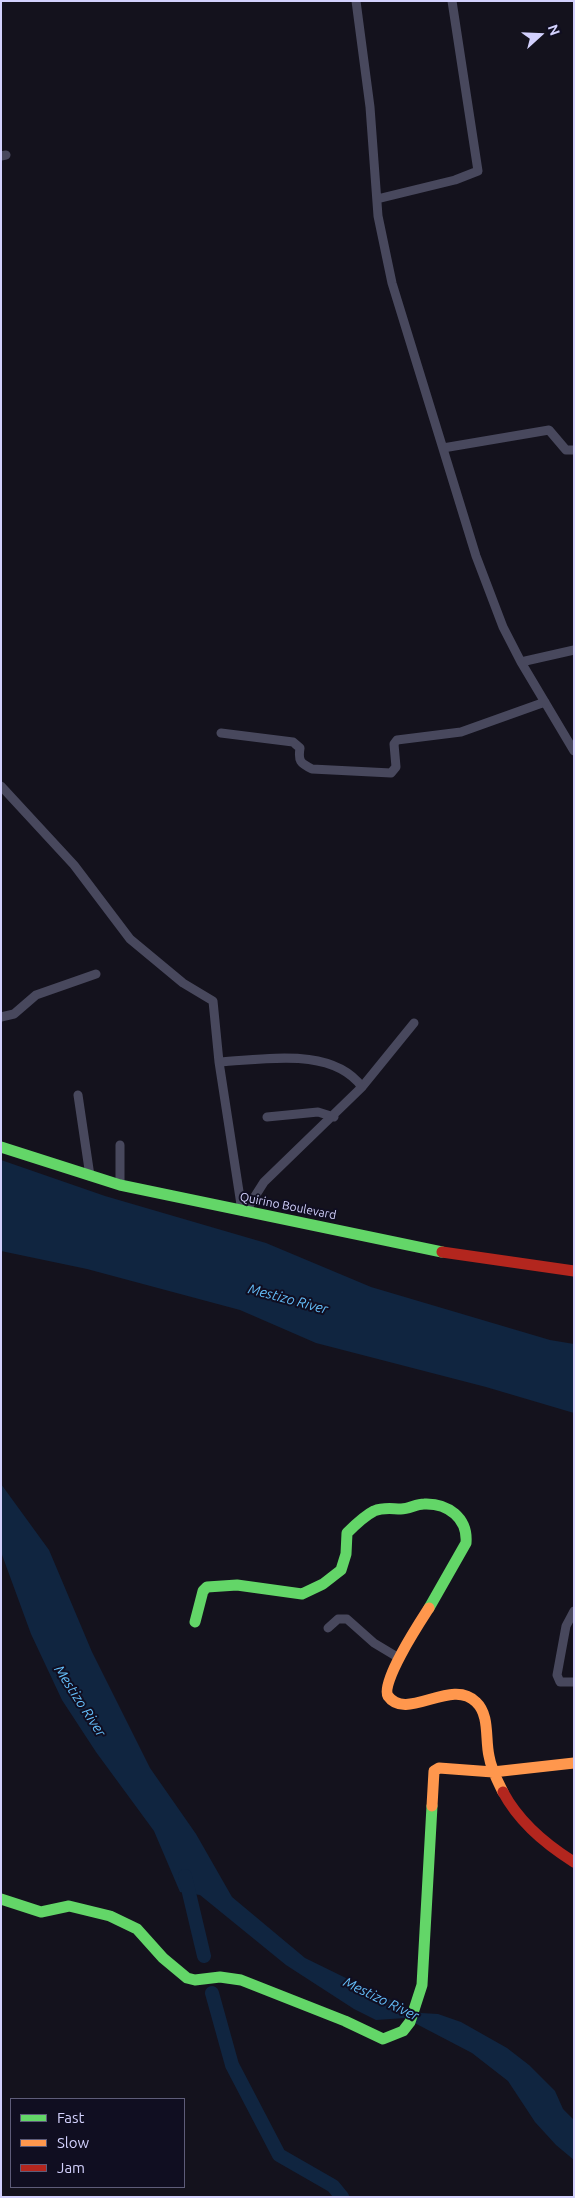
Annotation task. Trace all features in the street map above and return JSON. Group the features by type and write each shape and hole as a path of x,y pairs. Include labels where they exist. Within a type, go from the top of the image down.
{"street":[{"path":"356,1 370,107 383,244 392,283 476,556 503,627 521,662 574,751"},
{"path":"378,199 455,180 478,171 452,1"},
{"path":"443,448 549,430 562,447 566,450 574,450"},
{"path":"521,662 574,650"},
{"path":"221,733 293,742 300,748 298,760 300,763 312,769 391,773 396,767 394,744 397,740 461,732 545,702"},
{"path":"1,786 74,866 130,939 183,983 213,1001 219,1062 243,1211"},
{"path":"1,1017 14,1014 36,995 96,974"},
{"path":"243,1211 264,1182 334,1117 414,1023"},
{"path":"219,1062 318,1060 343,1069 356,1078 362,1086"},
{"path":"78,1094 90,1176"},
{"path":"267,1117 318,1112 334,1117"},
{"path":"120,1145 120,1186"},
{"name":"Quirino Boulevard","path":"1,1147 120,1186 323,1226 440,1252 574,1271"},
{"path":"195,1622 203,1591 207,1587 237,1585 302,1594 323,1584 341,1570 346,1554 347,1533 369,1514 382,1508 402,1508 423,1504 437,1505 451,1510 463,1520 468,1531 466,1543 399,1658 386,1686 388,1698 397,1703 430,1701 447,1694 459,1693 477,1702 485,1716 488,1752 487,1771 524,1822 543,1841 574,1862"},
{"path":"574,1611 566,1626 557,1675 560,1682 574,1682"},
{"path":"328,1628 338,1619 347,1619 356,1629 399,1658"},
{"path":"1,1899 41,1912 69,1906 110,1916 137,1929 163,1958 187,1978 195,1980 220,1977 241,1980 345,2021 375,2037 384,2039 402,2031 410,2022 418,2003 422,1985 434,1771 439,1768 487,1771 574,1763"}],"water":[{"path":"1,1160 105,1196 266,1243 371,1287 550,1340 574,1344 574,1413 486,1387 316,1343 240,1310 87,1269 1,1251"},
{"path":"1,1484 49,1550 92,1652 150,1768 196,1834 232,1897 305,1958 421,2013 438,2014 461,2022 507,2048 529,2065 555,2091 563,2109 574,2120 574,2160 556,2145 535,2122 508,2081 472,2053 405,2018 376,2020 354,2009 286,1965 200,1895 180,1892 154,1831 96,1752 62,1700 31,1634 1,1552"}],"waterway":[{"name":"Mestizo River","path":"185,1876 204,1956"},
{"name":"Mestizo River","path":"212,1993 232,2065 279,2155 333,2186 342,2197"}],"traffic: fast":[{"path":"1,1147 120,1185 442,1252"},
{"path":"195,1622 203,1591 207,1587 237,1585 302,1594 323,1584 341,1570 346,1554 347,1533 367,1515 381,1509 404,1509 424,1504 433,1504 448,1509 460,1519 466,1534 466,1543 429,1608"},
{"path":"1,1899 41,1912 69,1906 110,1916 137,1929 163,1958 187,1978 195,1980 220,1977 241,1980 345,2021 383,2039 403,2031 410,2022 422,1985 432,1806"}],"traffic: slow":[{"path":"429,1608 395,1666 387,1689 388,1696 396,1703 406,1704 455,1694 466,1696 476,1702 485,1720 490,1761 503,1792"},
{"path":"432,1806 434,1771 439,1768 493,1772 574,1763"}],"traffic: jam":[{"path":"442,1252 574,1271"},
{"path":"503,1792 509,1803 534,1832 574,1862"}]}
